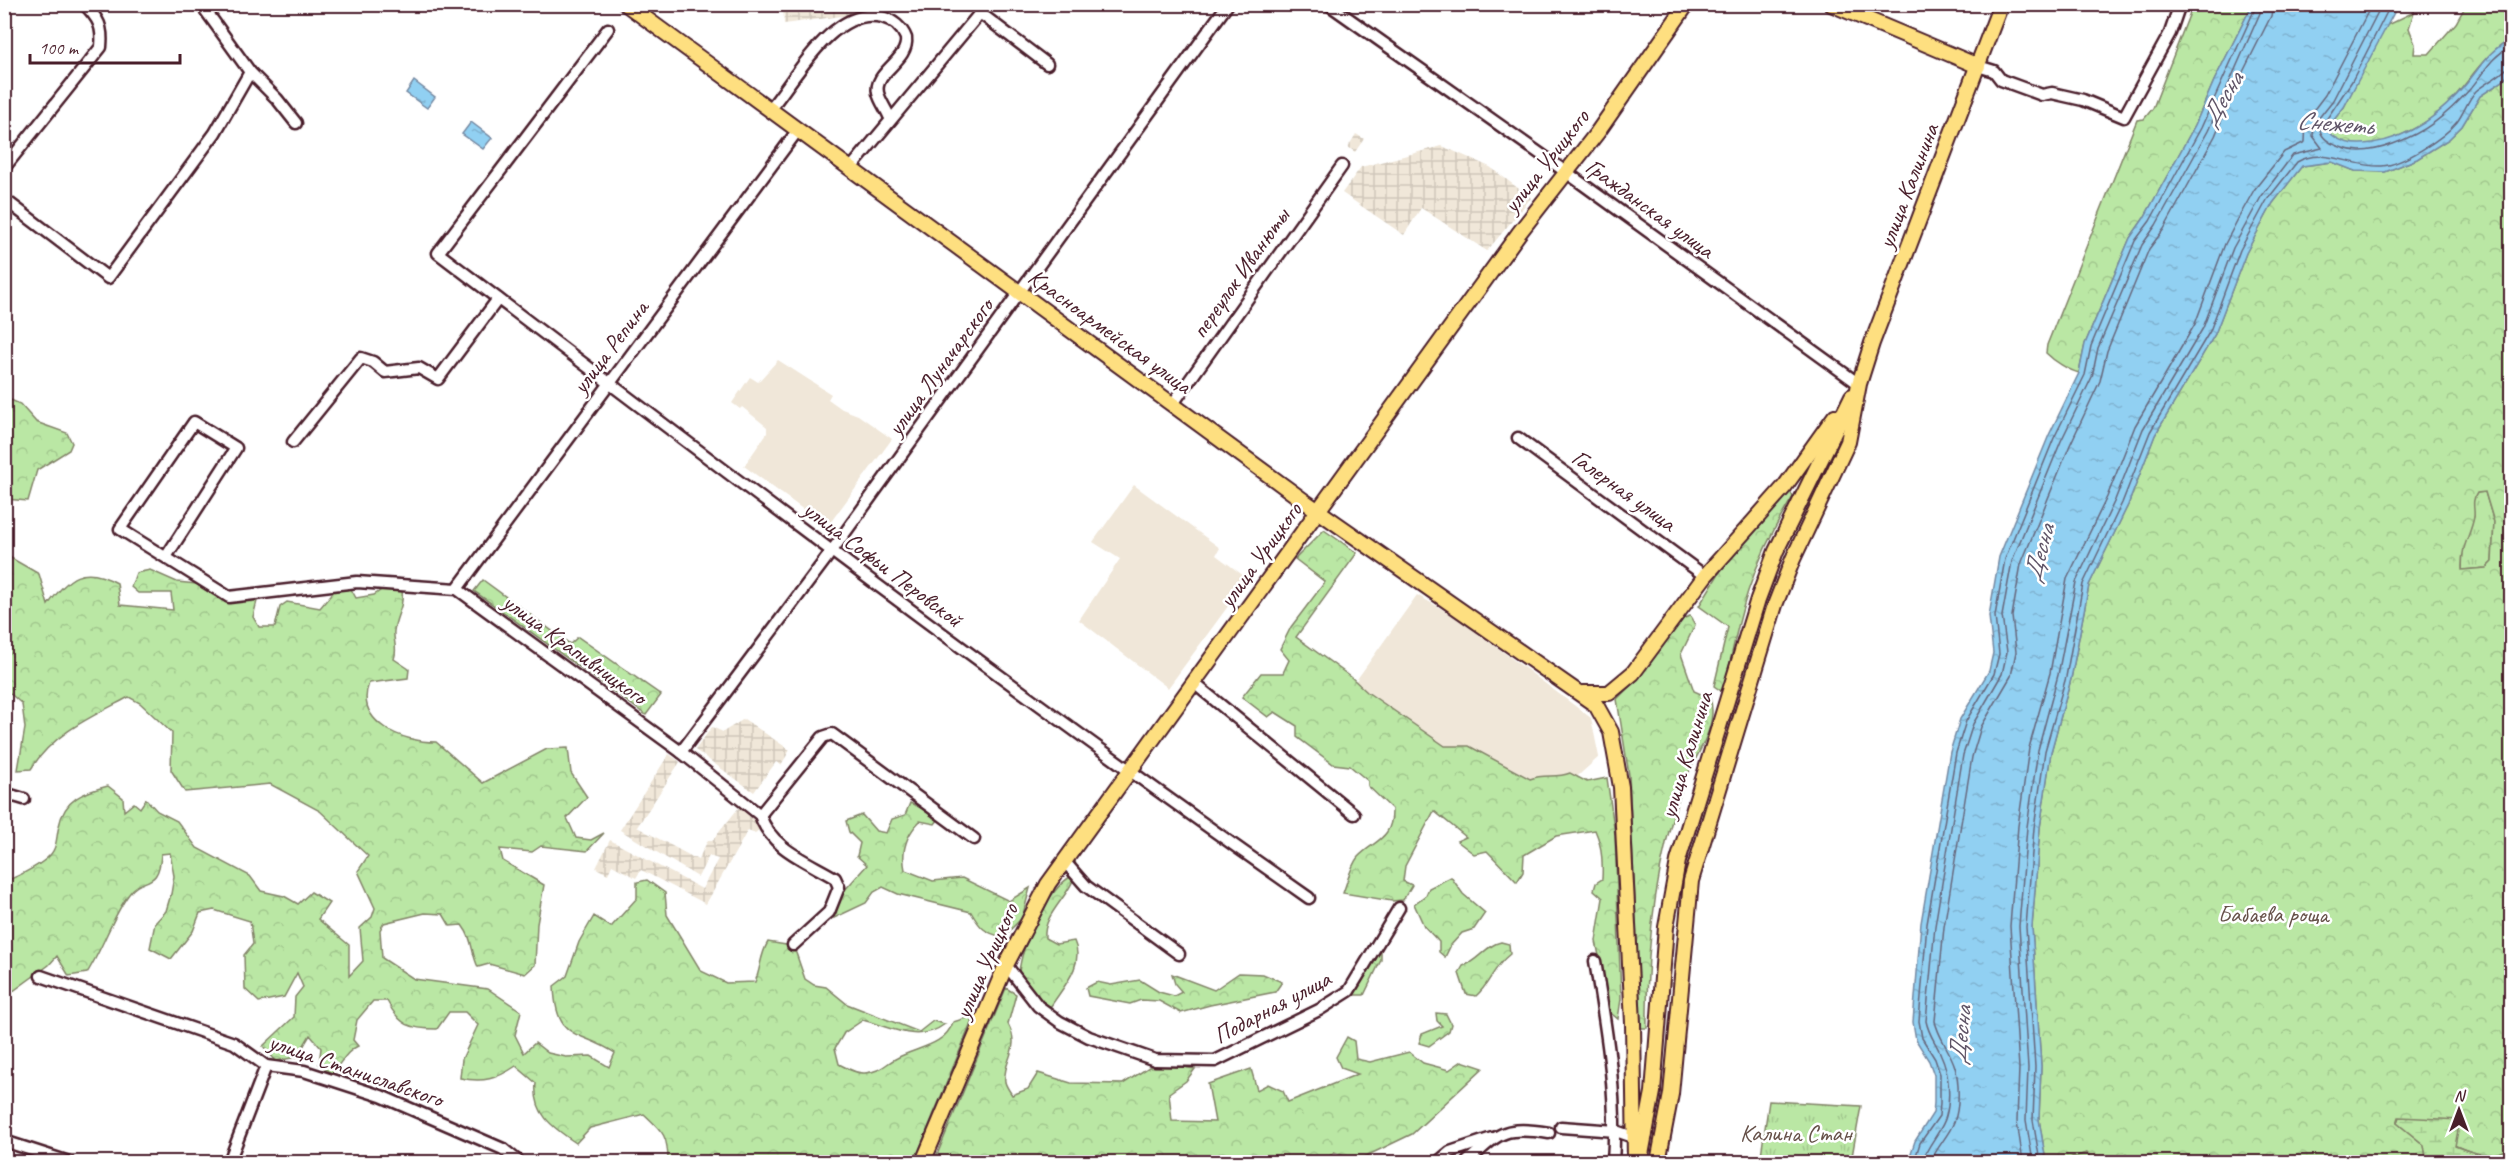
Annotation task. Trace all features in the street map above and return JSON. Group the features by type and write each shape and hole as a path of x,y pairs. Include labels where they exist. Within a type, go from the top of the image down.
{"main road":[{"name":"Красноармейская улица","path":"626,4 1319,512 1588,698 1602,712 1611,732 1618,764 1632,1011 1633,1137 1637,1162"},
{"name":"улица Урицкого","path":"923,1162 1006,965 1035,905 1519,232 1566,172 1687,4"},
{"path":"1831,4 1978,66"},
{"name":"улица Калинина","path":"1637,1162 1653,1092 1666,927 1678,861 1758,599 1776,551 1859,384 2001,4"},
{"path":"1572,689 1593,695 1609,693 1617,689 1638,667 1705,576 1785,486 1859,384"},
{"name":"улица Калинина","path":"1658,1162 1671,1094 1691,881 1775,605 1793,559 1845,448 1859,384"}],"street":[{"path":"4,168 101,47 102,32 99,19 84,4"},
{"path":"201,4 250,72 277,99 296,123"},
{"name":"улица Луначарского","path":"681,752 1020,294 1228,4"},
{"name":"Гражданская улица","path":"1328,4 1566,172 1859,384"},
{"path":"1978,66 1994,71 2001,80 2042,95 2052,93 2083,100 2124,117 2170,33 2180,4"},
{"path":"852,168 980,13 1047,64"},
{"path":"770,109 812,54 834,31 850,20 872,15 896,24 906,38 904,52 878,84 878,93 889,116"},
{"name":"улица Софьи Перовской","path":"608,29 438,253 831,552 1131,773 1309,898"},
{"path":"4,199 108,278 216,133 250,72"},
{"name":"улица Репина","path":"457,589 798,130"},
{"name":"переулок Иванюты","path":"1172,405 1342,166"},
{"path":"293,442 361,358 373,362 385,372 419,368 438,379 498,299"},
{"path":"166,557 236,448 194,423 120,529 229,597 357,582 457,589"},
{"name":"Галерная улица","path":"1518,438 1705,576"},
{"name":"улица Крапивницкого","path":"457,589 681,752 760,816 765,829 777,844 838,881 839,887 829,912 793,945"},
{"path":"1195,684 1354,814"},
{"path":"760,816 823,737 832,734 974,839"},
{"path":"4,793 24,799"},
{"path":"1065,862 1086,886 1179,954"},
{"name":"Подарная улица","path":"1006,965 1038,1006 1060,1022 1089,1037 1155,1060 1215,1061 1319,1010 1349,991 1399,908"},
{"path":"1595,961 1612,1076 1616,1131 1613,1162"},
{"name":"улица Станиславского","path":"41,976 234,1043 266,1066 304,1071 381,1096 503,1149 519,1162"},
{"path":"229,1162 266,1066"},
{"path":"1561,1127 1616,1131 1633,1137"},
{"path":"1438,1162 1450,1152 1508,1130 1549,1133"},
{"path":"1467,1162 1494,1137"},
{"path":"4,1141 69,1162"}],"shaded area":[{"path":"783,4 921,5 784,24"},
{"path":"1356,134 1364,139 1355,152 1348,147"},
{"path":"1442,146 1490,167 1531,198 1487,251 1421,208 1404,235 1342,193 1361,167"},
{"path":"778,360 831,394 828,399 842,409 858,415 892,439 827,527 744,466 767,433 767,427 742,407 740,409 732,403 750,377 758,382"},
{"path":"1134,485 1220,548 1216,555 1248,579 1168,688 1079,620 1120,559 1093,542"},
{"path":"1417,595 1458,618 1591,718 1599,757 1552,799 1446,748 1371,697 1355,682"},
{"path":"744,719 790,750 781,765 776,762 754,792 695,750 712,727 723,732"},
{"path":"669,754 680,762 637,827 698,860 708,840 712,841 740,806 762,828 755,833 748,830 706,904 641,870 636,878 612,865 608,874 596,868 610,840 702,889 718,859 709,856 698,877 620,830"}],"green space":[{"path":"2193,5 2252,5 2195,125 2144,218 2130,238 2085,344 2079,373 2049,356 2046,353 2047,345 2137,120 2144,119 2153,108"},
{"path":"2466,5 2508,5 2511,38 2484,60 2448,104 2417,127 2378,143 2349,144 2325,131 2344,107 2385,26 2414,12 2409,28 2415,44 2414,54 2429,54 2456,23"},
{"name":"Бабаева роща","path":"2511,71 2511,1145 2498,1153 2484,1154 2454,1145 2460,1120 2397,1123 2424,1145 2427,1162 2093,1162 2086,1153 2065,1162 2046,1162 2039,1119 2041,1066 2032,927 2040,828 2051,752 2071,679 2089,585 2128,505 2155,435 2215,334 2246,253 2273,203 2302,166 2332,162 2355,171 2385,172 2417,159 2449,139 2462,126 2480,96 2503,81","holes":["2485,492 2494,522 2492,562 2486,568 2462,570 2464,547 2474,517 2474,502 2477,493"]},
{"path":"4,397 20,404 36,422 67,433 72,443 69,450 37,470 28,501 5,499"},
{"path":"1790,491 1793,497 1766,545 1748,591 1724,693 1714,686 1728,627 1699,606 1724,565"},
{"path":"2485,492 2494,522 2492,562 2486,568 2462,570 2463,547 2474,516 2472,500 2477,493"},
{"path":"1324,530 1357,553 1296,637 1351,677 1367,692 1445,746 1469,746 1530,779 1570,773 1587,782 1607,778 1615,835 1621,999 1618,1019 1607,1010 1607,996 1596,941 1603,898 1594,890 1596,883 1602,879 1601,848 1595,830 1556,836 1524,855 1523,872 1517,882 1487,851 1474,854 1457,841 1466,837 1434,811 1405,866 1403,881 1412,885 1403,900 1392,901 1343,893 1351,869 1358,857 1386,833 1392,809 1368,786 1368,781 1350,766 1333,764 1297,737 1297,726 1275,712 1268,717 1242,697 1261,673 1283,673 1289,660 1280,649 1291,627 1325,582 1295,559"},
{"path":"4,554 39,574 48,605 62,587 77,576 95,574 117,583 120,605 173,610 171,593 138,593 131,587 136,573 150,570 177,582 197,584 220,597 257,601 253,617 259,627 275,627 280,607 287,602 320,608 345,578 356,598 374,595 390,584 402,589 402,602 394,631 396,652 394,659 409,669 408,678 369,683 366,697 368,709 375,719 396,734 436,742 483,783 547,749 568,748 571,773 587,797 567,818 576,838 591,840 604,833 587,851 541,846 532,852 500,849 503,861 544,885 537,924 535,965 525,974 489,964 478,967 466,931 462,925 450,926 443,914 425,913 384,923 380,930 382,958 414,979 488,989 521,1011 515,1035 524,1053 535,1043 548,1053 566,1057 591,1056 609,1067 615,1053 572,1032 565,1026 559,1017 554,986 567,976 579,942 594,916 611,927 637,898 637,882 647,880 665,893 667,915 701,971 726,983 755,982 768,942 786,945 796,953 805,979 814,985 826,987 847,1004 919,1032 933,1021 945,1024 935,1030 915,1034 863,1020 844,1033 835,1048 839,1064 858,1073 879,1069 905,1054 930,1045 944,1036 953,1022 969,1017 972,1021 914,1162 668,1162 667,1146 663,1135 644,1114 590,1128 576,1143 546,1119 538,1103 536,1083 516,1066 490,1079 460,1078 462,1059 478,1025 465,1012 449,1012 437,1029 420,1028 401,1021 387,1001 373,1001 357,1020 353,1040 358,1046 347,1054 331,1074 319,1064 321,1048 310,1035 297,1057 276,1061 263,1046 294,1017 295,997 303,987 297,973 284,997 259,1002 245,989 244,955 253,944 250,921 214,910 200,913 193,931 171,959 150,948 155,923 166,911 171,894 174,876 170,853 161,854 160,866 153,878 134,888 129,894 87,973 69,976 57,956 49,965 5,997 5,881 32,868 51,854 55,847 62,817 70,803 83,794 108,786 123,798 124,811 134,803 140,808 146,799 157,811 177,821 197,848 250,876 261,891 284,896 298,904 311,892 329,903 318,919 349,945 349,976 363,961 360,928 372,917 375,908 358,871 368,856 320,811 270,784 185,792 171,770 172,733 140,703 129,697 62,735 40,756 31,769 18,770 25,728 22,704 5,689"},
{"path":"483,580 570,644 578,637 661,695 646,715 474,591"},
{"path":"1690,616 1695,625 1681,654 1694,691 1710,698 1711,721 1708,733 1682,788 1665,847 1654,906 1648,967 1647,1028 1641,1028 1629,775 1617,699 1633,683 1682,619"},
{"path":"910,803 926,810 938,820 935,824 920,821 911,832 904,850 905,870 933,881 962,878 1009,901 1030,888 1022,918 1003,937 984,929 971,912 898,894 883,887 874,892 866,903 834,918 835,901 867,865 857,856 860,843 849,832 846,821 862,815 876,831 886,833 892,819 905,815"},
{"path":"1075,860 1076,871 1073,881 1049,918 1045,938 1056,944 1074,941 1077,958 1072,975 1051,1006 1044,1005 1019,973 1021,962 1030,934 1044,906 1061,884 1070,877 1071,863"},
{"path":"1451,877 1463,894 1485,913 1474,929 1462,933 1451,945 1445,957 1439,952 1439,942 1424,926 1414,904 1426,895 1429,888"},
{"path":"1501,942 1509,944 1510,954 1476,996 1466,994 1459,973 1463,966 1491,946"},
{"path":"1376,952 1381,952 1381,960 1364,995 1351,995"},
{"path":"1239,973 1263,974 1282,982 1275,992 1181,1013 1159,1001 1141,1000 1130,1004 1088,996 1086,988 1097,982 1111,985 1140,980 1159,992 1174,996 1182,992 1175,984 1172,974 1214,990"},
{"path":"1006,988 1016,994 1008,1024 1013,1041 1005,1075 1006,1084 1012,1095 1028,1089 1038,1073 1071,1083 1123,1084 1149,1067 1169,1065 1195,1069 1186,1081 1169,1093 1172,1121 1215,1122 1208,1084 1251,1069 1257,1090 1268,1084 1283,1091 1288,1102 1358,1074 1341,1068 1336,1057 1347,1037 1354,1041 1356,1059 1370,1062 1409,1052 1423,1063 1449,1070 1462,1061 1483,1068 1412,1134 1356,1161 1334,1152 1324,1162 934,1162"},
{"path":"1436,1013 1446,1014 1451,1024 1449,1031 1429,1046 1419,1043 1422,1034 1442,1026 1437,1021"},
{"name":"Калина Стан","path":"1769,1101 1861,1106 1851,1162 1760,1162"},
{"path":"2399,1117 2460,1120 2455,1146 2477,1153 2491,1154 2505,1150 2511,1145 2511,1162 2465,1162 2444,1156 2440,1162 2427,1162 2424,1145 2397,1123"},
{"path":"2087,1153 2093,1162 2065,1162 2072,1157"}],"water":[{"name":"Десна","path":"2252,5 2398,5 2344,107 2326,130 2347,143 2365,144 2386,140 2400,136 2425,122 2458,94 2491,54 2511,38 2511,71 2503,81 2480,96 2462,126 2449,139 2417,159 2385,172 2355,171 2332,162 2302,166 2273,203 2246,253 2215,334 2155,435 2128,505 2089,585 2071,679 2051,752 2040,828 2032,927 2041,1066 2039,1119 2046,1162 1908,1162 1915,1141 1933,1113 1934,1103 1934,1075 1929,1061 1916,1040 1913,1022 1921,923 1950,752 1960,719 1989,671 1993,653 1989,616 1999,557 2049,435 2079,373 2085,344 2130,238 2144,218 2195,125"},
{"path":"414,81 435,97 427,108 406,93"},
{"path":"471,122 492,138 483,149 462,134"}],"water label":[{"name":"Снежеть","path":"2335,123"}]}
